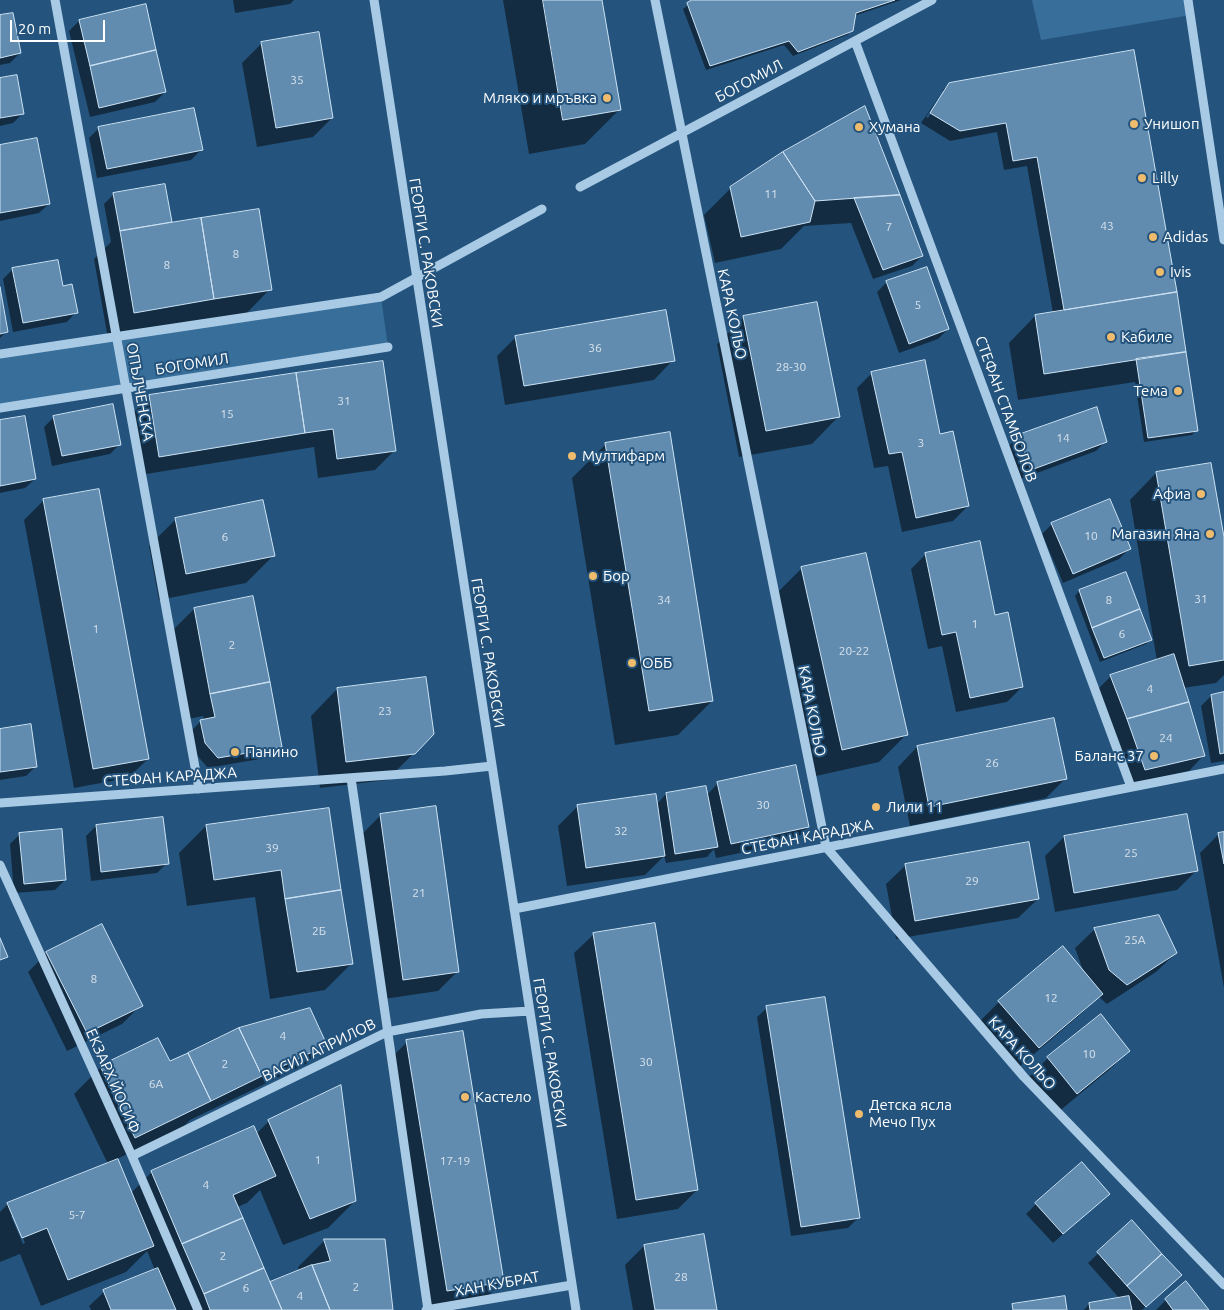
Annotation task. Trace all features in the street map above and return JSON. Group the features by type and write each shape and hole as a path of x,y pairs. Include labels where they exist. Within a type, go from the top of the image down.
{"street":[{"name":"ОПЪЛЧЕНСКА","path":"55,0 199,789"},
{"name":"ГЕОРГИ С. РАКОВСКИ","path":"374,0 576,1310"},
{"name":"КАРА КОЛЬО","path":"655,0 826,847 1024,1078 1224,1285"},
{"name":"БОГОМИЛ","path":"580,187 932,0"},
{"path":"1188,0 1224,240"},
{"name":"СТЕФАН СТАМБОЛОВ","path":"855,41 1131,787"},
{"path":"0,354 381,297 542,209"},
{"name":"БОГОМИЛ","path":"0,408 388,347"},
{"name":"СТЕФАН КАРАДЖА","path":"0,803 492,766"},
{"name":"СТЕФАН КАРАДЖА","path":"514,909 1224,768"},
{"path":"351,778 428,1310"},
{"name":"ЕКЗАРХ ЙОСИФ","path":"0,865 132,1156 198,1310"},
{"name":"ВАСИЛ АПРИЛОВ","path":"132,1156 387,1032 481,1014 530,1011"},
{"name":"ХАН КУБРАТ","path":"428,1310 572,1285"}],"shaded area":[{"path":"1032,0 1188,0 1191,15 1041,40"},
{"path":"381,297 388,347 0,408 0,354"}],"building":[{"path":"543,0 602,0 621,110 563,120"},
{"path":"692,0 895,0 856,13 853,31 798,52 789,41 710,66 687,3"},
{"path":"146,4 156,50 90,66 79,20"},
{"path":"13,13 21,53 0,58 0,15"},
{"path":"319,32 333,118 276,128 261,42"},
{"path":"156,50 166,92 99,108 90,66"},
{"path":"1134,50 1177,292 1064,310 1037,157 1013,161 1006,123 960,131 930,113 949,83"},
{"path":"17,75 24,114 0,118 0,78"},
{"path":"865,106 900,195 815,201 783,152"},
{"path":"194,108 203,150 107,169 98,127"},
{"path":"37,138 50,204 0,213 0,145"},
{"path":"783,152 815,201 810,222 741,237 730,187"},
{"path":"165,184 172,222 120,231 113,193"},
{"path":"900,195 923,256 883,270 854,198"},
{"path":"259,209 272,290 214,299 201,218"},
{"path":"201,218 214,299 134,313 120,231"},
{"path":"58,260 63,286 72,284 78,313 23,323 12,268"},
{"path":"927,267 949,329 909,344 886,281"},
{"path":"0,287 8,332 0,334"},
{"name":"Кабиле","path":"1177,292 1186,352 1044,374 1035,315"},
{"path":"817,302 840,417 766,431 743,316"},
{"path":"666,310 675,361 524,386 515,336"},
{"path":"1186,352 1198,431 1148,438 1136,359"},
{"path":"925,360 940,434 953,431 969,506 916,518 902,452 889,454 871,372"},
{"path":"383,361 396,451 337,459 333,429 305,433 296,373"},
{"path":"296,373 305,433 159,457 149,395"},
{"path":"113,404 121,445 62,456 53,416"},
{"path":"1097,407 1107,442 1031,470 1018,435"},
{"path":"25,416 36,479 0,486 0,420"},
{"path":"670,432 713,701 649,711 605,443"},
{"path":"1211,463 1224,537 1224,660 1189,666 1156,472"},
{"path":"99,489 149,759 93,769 43,499"},
{"path":"1110,499 1131,549 1073,574 1051,523"},
{"path":"263,500 275,556 186,574 175,518"},
{"path":"980,541 995,615 1008,612 1023,687 970,698 956,632 942,635 925,553"},
{"path":"866,553 908,735 842,750 801,567"},
{"path":"1126,572 1140,609 1092,628 1079,590"},
{"path":"253,596 270,682 210,694 194,608"},
{"path":"1140,609 1152,640 1104,658 1092,628"},
{"path":"1174,654 1189,702 1127,719 1110,675"},
{"path":"426,677 434,734 415,754 346,762 337,688"},
{"path":"270,682 282,747 218,758 205,743 200,720 215,717 210,694"},
{"path":"1224,692 1224,753 1220,754 1211,695"},
{"path":"1189,702 1205,756 1145,770 1127,719"},
{"path":"1054,718 1067,779 929,807 917,746"},
{"path":"31,724 37,767 0,772 0,729"},
{"path":"796,765 809,827 731,844 717,782"},
{"path":"706,786 718,847 675,854 666,793"},
{"path":"656,794 665,856 586,868 577,805"},
{"path":"436,806 459,972 403,980 380,814"},
{"path":"329,808 341,890 285,899 281,870 214,880 206,825"},
{"path":"1187,814 1198,871 1074,893 1064,836"},
{"path":"163,817 169,864 101,872 96,825"},
{"path":"62,829 66,880 24,884 19,833"},
{"path":"1224,832 1224,864 1218,833"},
{"path":"1029,842 1039,899 915,921 905,864"},
{"path":"341,890 353,964 297,972 285,899"},
{"path":"1159,915 1177,953 1127,985 1109,970 1094,928"},
{"path":"655,923 698,1190 636,1200 593,933"},
{"path":"102,924 143,1006 87,1033 46,952"},
{"path":"0,938 8,957 0,960"},
{"path":"1063,946 1103,994 1039,1048 998,1001"},
{"path":"825,997 860,1218 801,1227 766,1006"},
{"path":"310,1008 327,1045 262,1076 239,1028"},
{"path":"1101,1014 1130,1051 1077,1094 1047,1057"},
{"path":"239,1028 262,1076 211,1101 188,1053"},
{"path":"463,1031 504,1282 447,1291 406,1040"},
{"path":"158,1038 170,1061 188,1053 211,1101 135,1138 100,1066"},
{"path":"341,1085 356,1201 310,1219 268,1120"},
{"path":"254,1126 276,1176 233,1195 243,1218 182,1244 151,1171"},
{"path":"118,1159 154,1246 68,1280 47,1228 22,1238 7,1203"},
{"path":"1082,1162 1110,1194 1063,1234 1035,1203"},
{"path":"243,1218 264,1268 204,1294 182,1244"},
{"path":"1132,1220 1162,1254 1127,1286 1097,1252"},
{"path":"704,1234 717,1310 655,1310 644,1245"},
{"path":"324,1239 385,1239 393,1310 330,1310 312,1265 330,1261"},
{"path":"1162,1254 1182,1275 1146,1307 1127,1286"},
{"path":"312,1265 330,1310 282,1310 270,1282"},
{"path":"158,1268 176,1310 111,1310 103,1290"},
{"path":"264,1268 282,1310 210,1310 204,1294"},
{"path":"1186,1281 1209,1310 1173,1310 1165,1299"},
{"path":"1065,1296 1067,1310 1013,1310 1012,1304"},
{"path":"1129,1296 1132,1310 1090,1310 1089,1303"}],"place":[{"name":"Мляко и мръвка","path":"607,98"},
{"name":"Унишоп","path":"1134,124"},
{"name":"Хумана","path":"859,127"},
{"name":"Lilly","path":"1142,178"},
{"name":"Adidas","path":"1153,237"},
{"name":"Ivis","path":"1160,272"},
{"name":"Кабиле","path":"1111,337"},
{"name":"Тема","path":"1178,391"},
{"name":"Мултифарм","path":"572,456"},
{"name":"Афиа","path":"1201,494"},
{"name":"Магазин Яна","path":"1210,534"},
{"name":"Бор","path":"593,576"},
{"name":"ОББ","path":"632,663"},
{"name":"Панино","path":"235,752"},
{"name":"Баланс 37","path":"1154,756"},
{"name":"Лили 11","path":"876,807"},
{"name":"Кастело","path":"465,1097"},
{"name":"Детска ясла Мечо Пух","path":"859,1114"}]}
